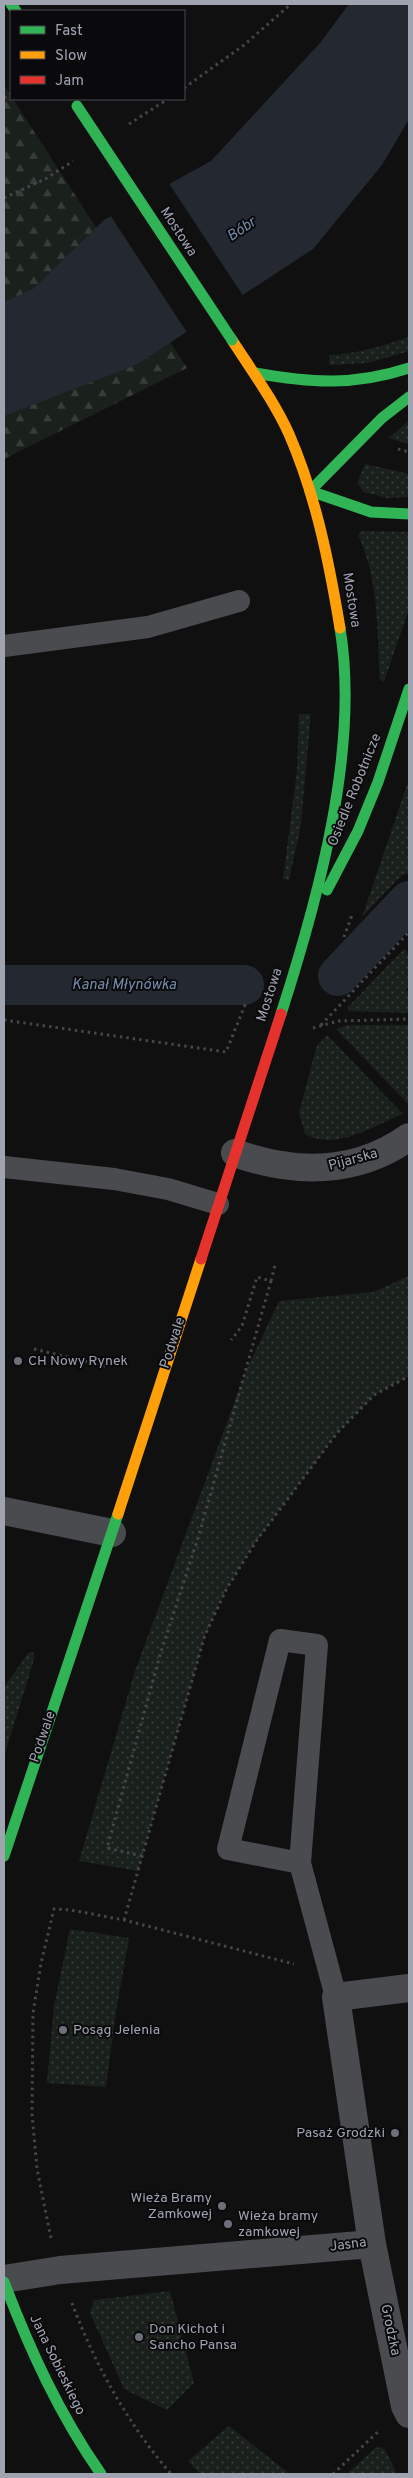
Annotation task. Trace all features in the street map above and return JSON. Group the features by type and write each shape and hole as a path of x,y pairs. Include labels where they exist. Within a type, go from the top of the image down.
{"street":[{"name":"Mostowa","path":"75,102 255,373 277,411 310,491 336,592 341,633 345,705 337,795 309,927 235,1153"},
{"path":"255,373 302,382 357,383 409,368"},
{"path":"409,397 382,418 310,491 371,512 386,515 409,514"},
{"name":"Osiedle Robotnicze","path":"309,927 358,831 378,782 409,689"},
{"name":"Pijarska","path":"235,1153 262,1162 314,1169 339,1167 363,1161 409,1137"},
{"name":"Podwale","path":"4,1856 112,1533 235,1153"},
{"path":"4,1511 112,1533"},
{"path":"336,1997 409,1988"},
{"name":"Jasna","path":"4,2280 60,2270 372,2244 336,1997"},
{"name":"Grodzka","path":"372,2244 407,2410"},
{"name":"Jana Sobieskiego","path":"4,2280 24,2338 54,2399 89,2458 101,2474"},
{"name":"Jana Sobieskiego","path":"89,2458 93,2474"}],"lane":[{"path":"4,646 148,627 239,601"},
{"path":"4,1167 114,1179 168,1189 218,1204"},
{"path":"300,1863 228,1849 280,1640 317,1645 300,1863 336,1997"}],"path":[{"path":"185,87 244,45 291,4"},
{"path":"321,1025 409,932"},
{"path":"4,1020 226,1052 240,1019"},
{"path":"314,1028 338,1021 409,1019"},
{"path":"142,1856 108,1848 160,1655 198,1538 275,1265"},
{"path":"231,1340 242,1326 257,1277 271,1280"},
{"path":"34,1349 105,1366"},
{"path":"124,1920 206,1635 227,1588 257,1540 337,1433 374,1395 409,1376"},
{"path":"33,2013 41,1963 54,1909 71,1910 124,1920 295,1964 336,1997"},
{"path":"333,2474 407,2410"}],"green space":[{"path":"4,85 10,94 10,100 14,100 187,368 4,459"},
{"path":"409,337 409,351 368,363 329,365 329,355 359,351"},
{"path":"409,421 409,444 388,438"},
{"path":"365,464 409,474 409,497 387,498 364,492 357,483"},
{"path":"361,531 409,532 409,609 384,682 380,680 376,606 370,570 358,535"},
{"path":"299,714 311,714 301,824 289,880 283,879 297,770"},
{"path":"409,779 409,873 402,875 362,917"},
{"path":"404,949 409,955 409,985 406,990 409,992 409,1013 348,1011 348,1007"},
{"path":"347,1025 409,1025 409,1105 336,1029"},
{"path":"327,1035 403,1114 355,1135 342,1138 317,1139 305,1134 299,1113 317,1045"},
{"path":"409,1276 409,1376 374,1395 337,1433 257,1540 227,1588 205,1635 138,1871 79,1861 135,1671 246,1371 279,1301 373,1292"},
{"path":"29,1652 34,1653 34,1659 4,1757 4,1687"},
{"path":"70,1929 129,1938 115,2018 106,2087 47,2083 54,2006"},
{"path":"170,2291 194,2383 167,2410 124,2389 90,2313 94,2300"},
{"path":"229,2426 290,2474 200,2474 188,2461"},
{"path":"381,2447 385,2450 397,2474 347,2474 375,2448"}],"water":[{"name":"Bóbr","path":"349,4 409,4 409,119 382,165 313,249 136,365 4,416 4,302 33,289 104,220 211,161 320,43"}],"pier":[{"path":"168,182 244,297 188,334 110,215"}],"waterway":[{"name":"Kanał Młynówka","path":"338,976 409,901"},
{"name":"Kanał Młynówka","path":"4,985 244,985"}],"traffic: fast":[{"path":"11,4 15,10"},
{"path":"77,106 232,340"},
{"path":"255,373 314,381 332,381 370,378 409,368"},
{"path":"310,491 382,418 409,397"},
{"path":"310,491 371,512 409,514"},
{"path":"281,1014 309,922 321,873 340,773 345,675 340,628"},
{"path":"327,890 358,831 378,782 409,689"},
{"path":"4,1856 118,1514"},
{"path":"4,2282 46,2381 72,2428 101,2474"}],"traffic: slow":[{"path":"232,340 277,410 298,457 314,505 340,628"},
{"path":"118,1514 201,1259"}],"traffic: jam":[{"path":"201,1259 281,1014"}],"place":[{"name":"CH Nowy Rynek","path":"18,1361"},
{"name":"Posąg Jelenia","path":"63,2030"},
{"name":"Pasaż Grodzki","path":"395,2133"},
{"name":"Wieża Bramy Zamkowej","path":"222,2206"},
{"name":"Wieża bramy zamkowej","path":"228,2224"},
{"name":"Don Kichot i Sancho Pansa","path":"139,2337"}]}
